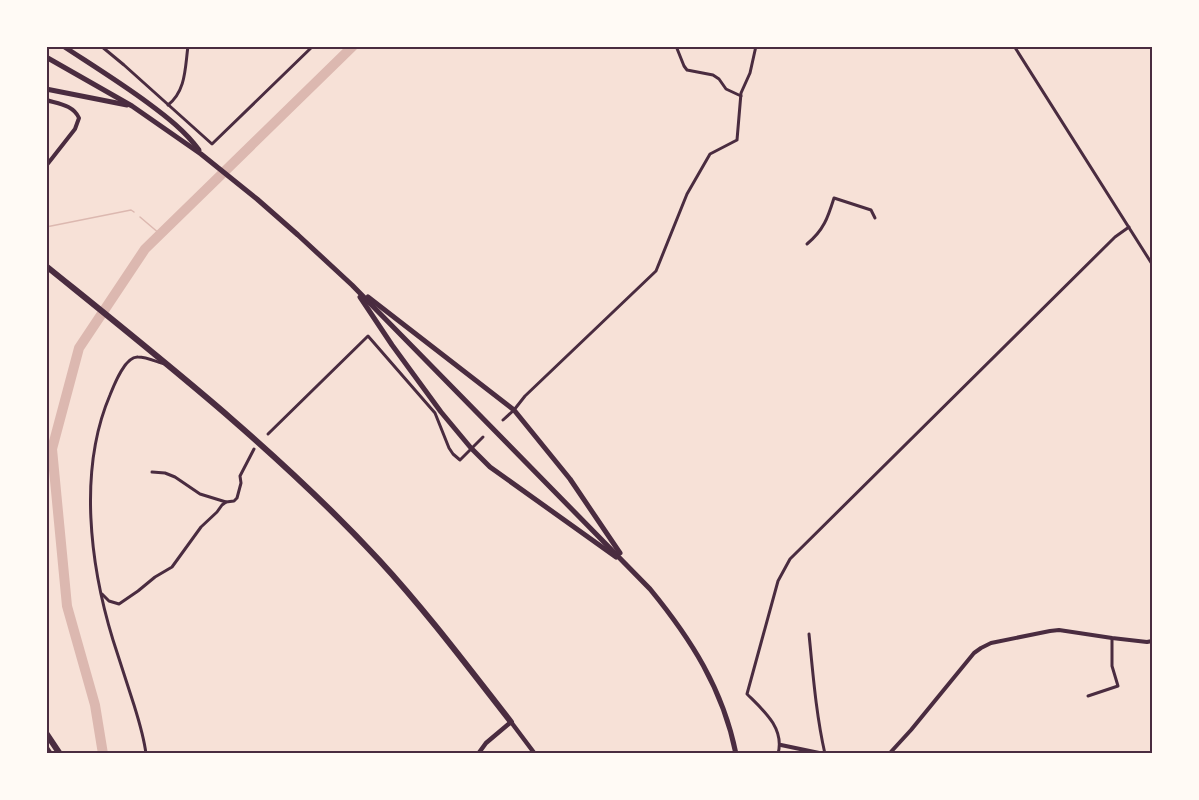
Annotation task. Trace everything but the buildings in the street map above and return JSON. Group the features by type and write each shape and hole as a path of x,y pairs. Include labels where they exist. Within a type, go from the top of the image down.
{"highway":[{"path":"46,266 148,348 274,456 379,560 446,639 511,722"},
{"path":"46,733 60,753"},
{"path":"46,748 50,753"}],"main road":[{"path":"63,46 121,83 161,113 190,138 201,154"},
{"path":"46,57 132,106 201,154 298,234 352,285 627,565 669,612 702,663 725,713 736,753"},
{"path":"46,89 132,106"},
{"path":"352,285 514,410 570,479 627,565"},
{"path":"352,285 392,345 441,412 471,448 490,467 627,565"},
{"path":"478,753 486,743 511,722 535,753"}],"street":[{"path":"101,46 212,144 313,46"},
{"path":"168,105 175,100 182,87 188,46"},
{"path":"503,420 525,396 656,271 687,194 710,154 737,140 741,93 750,73 756,46"},
{"path":"1014,46 1152,264"},
{"path":"677,47 687,70 713,75 726,89 741,96"},
{"path":"46,100 72,109 79,118 75,129 46,166"},
{"path":"807,244 826,222 834,198 871,210 875,218"},
{"path":"778,753 781,745 777,730 768,715 747,694 778,581 790,559 1115,237 1130,228"},
{"path":"268,434 368,336 435,413 449,448 456,457 460,460 483,437"},
{"path":"146,753 141,729 103,607 89,508 94,452 100,421 115,382 125,365 137,357 169,366"},
{"path":"152,472 175,477 200,494 226,502 234,501 241,483 240,476 254,449"},
{"path":"101,593 109,601 119,604 172,567 201,527 226,502"},
{"path":"889,753 911,730 965,663 981,648 1003,640 1059,630 1152,641"},
{"path":"781,745 825,753 814,685 809,634"},
{"path":"1088,696 1118,686 1112,666 1112,638"}],"waterway":[{"path":"103,754 95,705 67,606 52,449 79,348 145,249 353,46"},
{"path":"46,227 131,210 134,212"},
{"path":"140,217 160,234"}]}
